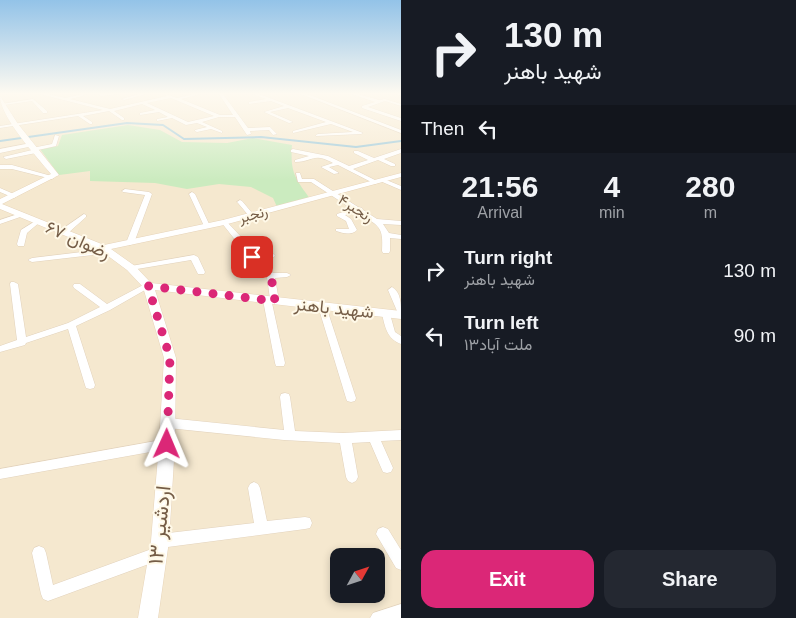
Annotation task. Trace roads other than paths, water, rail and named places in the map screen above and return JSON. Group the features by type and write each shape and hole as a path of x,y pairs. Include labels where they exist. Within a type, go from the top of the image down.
{"street":[{"path":"15,123 54,173 52,177"},
{"path":"0,132 32,123"},
{"path":"200,123 220,132"},
{"path":"241,123 248,132 270,128 275,134"},
{"path":"295,132 328,123"},
{"path":"318,135 361,133 333,123"},
{"path":"377,123 401,132"},
{"path":"0,127 17,127"},
{"path":"197,132 211,128"},
{"path":"0,151 30,144 54,146 57,136"},
{"path":"6,157 30,144"},
{"path":"293,151 317,155 340,163 379,181 401,188"},
{"path":"349,168 401,151"},
{"path":"356,152 393,165"},
{"path":"297,161 317,155"},
{"path":"336,173 324,167 340,163"},
{"path":"0,167 12,167 52,177"},
{"name":"رنجبر۴","path":"298,174 300,181 312,180 377,221 386,235 386,251"},
{"name":"رنجبر","path":"105,250 252,215 401,175"},
{"path":"0,202 52,177"},
{"path":"0,190 14,196"},
{"path":"125,191 149,194 130,243"},
{"path":"192,194 207,226"},
{"path":"240,202 252,215"},
{"name":"رضوان ۶۷","path":"0,206 105,250 131,268 148,286"},
{"path":"338,230 350,232 353,230 349,220 339,215 360,209"},
{"path":"0,222 21,216"},
{"path":"64,232 84,216"},
{"path":"377,221 401,223"},
{"path":"21,244 24,232 37,222"},
{"path":"224,222 243,244 253,242"},
{"path":"386,235 401,237"},
{"path":"32,260 105,250"},
{"path":"271,255 252,257 271,276 288,276"},
{"path":"131,268 194,257 201,272"},
{"path":"271,276 271,300 280,364"},
{"path":"14,284 22,343"},
{"path":"76,286 107,308"},
{"path":"0,349 72,325 148,286"},
{"name":"شهید باهنر","path":"148,286 401,315"},
{"name":"اردشیر ۱۳","path":"148,286 170,358 167,444 158,547 148,618"},
{"path":"392,290 401,311"},
{"path":"322,306 352,398"},
{"path":"386,314 391,333 401,341"},
{"path":"72,325 90,385"},
{"path":"285,397 290,435"},
{"path":"168,422 290,435 345,438 374,438 401,435"},
{"path":"345,438 352,477"},
{"path":"374,438 387,468"},
{"path":"0,474 167,444"},
{"path":"254,488 262,528"},
{"path":"39,553 48,594 158,547 262,528 305,523"},
{"path":"383,534 401,563"},
{"path":"383,617 401,612"}],"waterway":[{"path":"0,141 127,123 163,125 184,139 261,137 356,147 401,141"}]}
